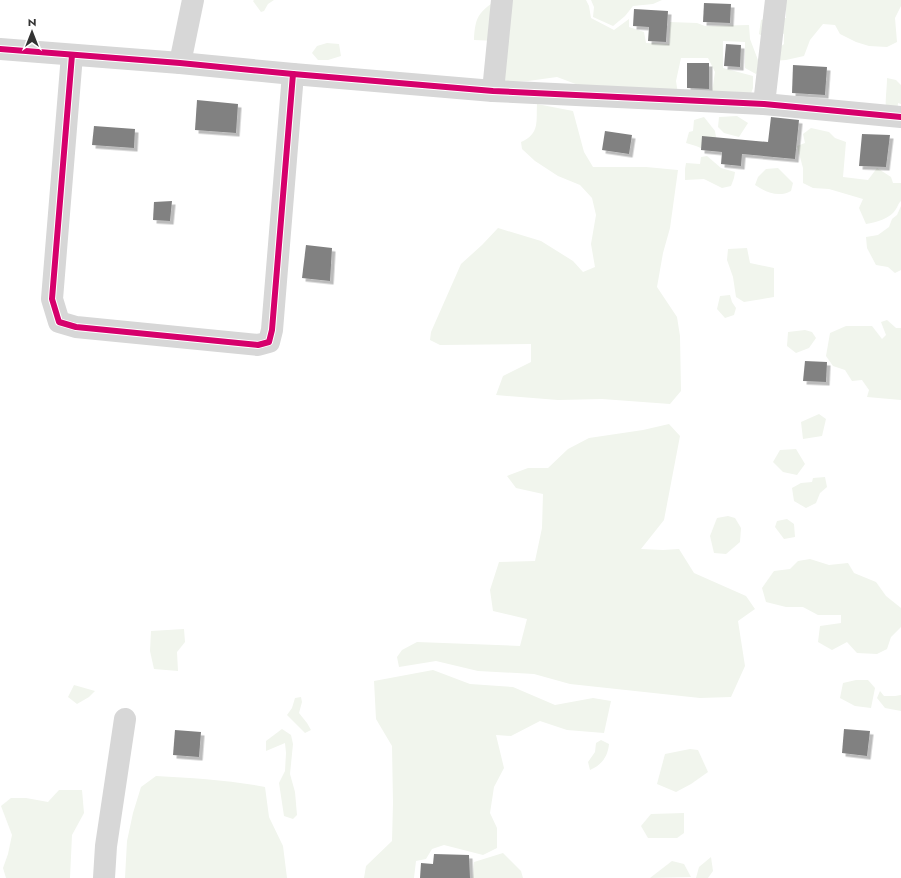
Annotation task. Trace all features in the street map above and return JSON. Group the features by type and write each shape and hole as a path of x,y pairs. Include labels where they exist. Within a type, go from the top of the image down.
{"street":[{"path":"180,63 193,0"},
{"path":"492,91 502,0"},
{"path":"764,104 776,0"},
{"path":"0,49 180,63 492,91 764,104 901,117"},
{"path":"72,55 52,299 58,322 76,327 258,345 269,342 272,330 292,74"},
{"path":"104,878 106,846 125,719"}],"shaded area":[{"path":"274,0 268,4 264,11 261,12 253,1"},
{"path":"497,0 586,0 589,6 591,18 614,30 629,19 629,27 644,32 646,43 669,44 670,22 697,23 705,26 749,25 750,39 761,68 756,74 745,68 745,42 723,41 723,68 753,76 753,88 749,99 712,92 715,72 708,58 681,58 676,81 679,101 581,86 557,77 528,81 499,82 497,41 474,40 475,26 479,16 486,8"},
{"path":"591,0 662,0 653,4 633,6 625,16 613,26 593,17 594,7"},
{"path":"771,0 901,0 901,6 895,18 897,42 887,47 869,46 856,42 840,34 835,25 823,24 810,40 804,56 772,61 775,51 784,44 784,34 775,31 767,39 759,34 761,20 767,18 786,18 786,5"},
{"path":"327,43 339,44 341,56 328,60 318,60 312,53 317,46"},
{"path":"887,78 896,80 901,85 901,104 898,103 897,113 886,110"},
{"path":"537,104 573,111 584,152 593,167 646,167 678,170 670,228 663,253 657,287 677,317 680,336 681,391 670,404 602,399 558,400 496,395 503,376 531,362 531,344 440,345 430,340 431,332 461,264 498,228 541,241 573,261 583,272 595,267 591,244 596,215 592,198 580,185 558,176 535,161 522,149 521,142 531,135 536,126"},
{"path":"737,116 748,123 739,137 724,133 718,127 719,117"},
{"path":"704,117 715,131 717,143 708,151 686,143 689,132 693,131 694,120"},
{"path":"811,128 829,132 835,138 846,142 843,177 868,180 877,168 891,177 893,183 901,183 901,201 890,215 883,220 866,224 859,208 863,199 829,189 813,188 803,183 803,168 797,146 805,143 803,134"},
{"path":"707,156 721,168 735,172 731,186 722,188 704,179 685,180 686,163 700,164 701,157"},
{"path":"778,168 793,183 791,191 777,194 763,190 755,185 758,177 766,169"},
{"path":"901,206 901,270 895,273 888,267 876,265 867,248 866,237 878,235 889,227 892,219 897,215"},
{"path":"747,248 750,263 774,268 774,297 744,302 736,297 733,277 727,260 728,249"},
{"path":"730,295 736,308 734,315 725,318 717,309 720,296"},
{"path":"887,320 896,328 901,328 901,400 867,397 869,390 862,380 852,381 845,370 833,366 826,356 830,333 846,326 872,326 882,339 886,335 881,322"},
{"path":"805,330 812,332 816,338 809,348 796,353 787,346 788,332"},
{"path":"819,414 826,419 822,436 803,439 801,422"},
{"path":"669,424 680,436 664,520 641,549 679,549 694,573 746,596 755,609 738,621 745,666 731,697 700,698 570,684 534,674 478,671 436,661 399,667 397,657 402,650 417,642 520,646 527,619 493,611 490,590 499,562 535,561 542,528 543,494 516,488 507,476 528,468 548,468 568,449 589,438 643,430"},
{"path":"796,449 805,464 797,475 783,472 773,462 780,450"},
{"path":"825,477 827,487 820,493 816,503 806,508 794,501 792,488 801,483 812,482 813,478"},
{"path":"728,516 735,518 741,528 740,542 726,554 714,553 710,536 717,518"},
{"path":"787,519 794,524 795,537 784,539 775,527 777,521"},
{"path":"810,559 829,565 848,563 854,573 876,582 886,596 901,608 901,627 891,637 887,649 877,654 857,653 847,642 832,650 818,642 820,626 841,623 841,615 818,615 803,607 786,607 766,602 762,588 774,571 790,569 798,561"},
{"path":"184,629 185,642 177,652 178,671 154,669 150,651 151,631"},
{"path":"433,670 470,684 513,687 555,705 593,698 611,701 604,733 567,730 540,721 511,736 496,735 504,768 494,787 490,813 497,828 497,848 483,855 444,845 432,849 426,859 416,861 414,878 364,878 366,866 392,841 392,746 376,719 374,681"},
{"path":"856,680 868,680 875,688 871,708 855,706 840,698 843,683"},
{"path":"74,685 95,691 89,697 77,704 68,697"},
{"path":"880,691 884,696 901,695 901,711 885,708 877,698"},
{"path":"301,697 302,702 299,713 311,730 305,733 287,715 292,708 295,698"},
{"path":"282,729 291,735 293,744 290,774 295,792 297,815 293,819 284,816 279,783 285,771 285,743 266,751 266,741"},
{"path":"601,740 609,744 607,752 604,760 598,766 590,770 588,762 595,752 596,743"},
{"path":"690,749 698,750 708,772 676,792 657,784 665,754"},
{"path":"156,776 224,781 265,787 269,817 283,846 287,878 125,878 127,841 133,813 141,787"},
{"path":"59,790 82,790 84,813 72,835 70,878 6,878 3,868 12,835 1,806 11,798 26,798 48,802"},
{"path":"684,813 684,833 677,838 648,838 641,826 651,814"},
{"path":"503,853 521,871 523,878 473,878 474,862"},
{"path":"711,857 713,871 708,878 696,878 699,867"},
{"path":"672,861 684,864 691,877 650,878"}],"building":[{"path":"704,3 731,4 730,23 703,22"},
{"path":"634,9 668,11 666,42 648,41 649,27 633,26"},
{"path":"726,44 741,45 740,67 724,66"},
{"path":"687,63 709,63 709,89 687,88"},
{"path":"793,65 827,67 825,95 792,93"},
{"path":"197,100 238,104 236,133 195,130"},
{"path":"771,117 799,120 795,159 742,154 741,166 721,164 722,152 701,150 702,136 768,142"},
{"path":"94,126 135,129 134,148 92,145"},
{"path":"605,131 632,135 629,154 602,150"},
{"path":"862,134 890,135 886,167 859,166"},
{"path":"172,201 170,221 153,220 154,202"},
{"path":"306,245 332,248 330,281 302,278"},
{"path":"805,361 827,362 826,382 803,381"},
{"path":"844,729 870,731 867,756 842,753"},
{"path":"175,730 201,732 199,757 173,755"},
{"path":"434,854 469,855 470,878 420,878 421,863 433,864"}],"cycle path":[{"path":"0,49 180,63 493,91 764,104 901,117"},
{"path":"72,55 52,299 59,322 76,327 258,345 269,342 272,330 293,74"}]}
